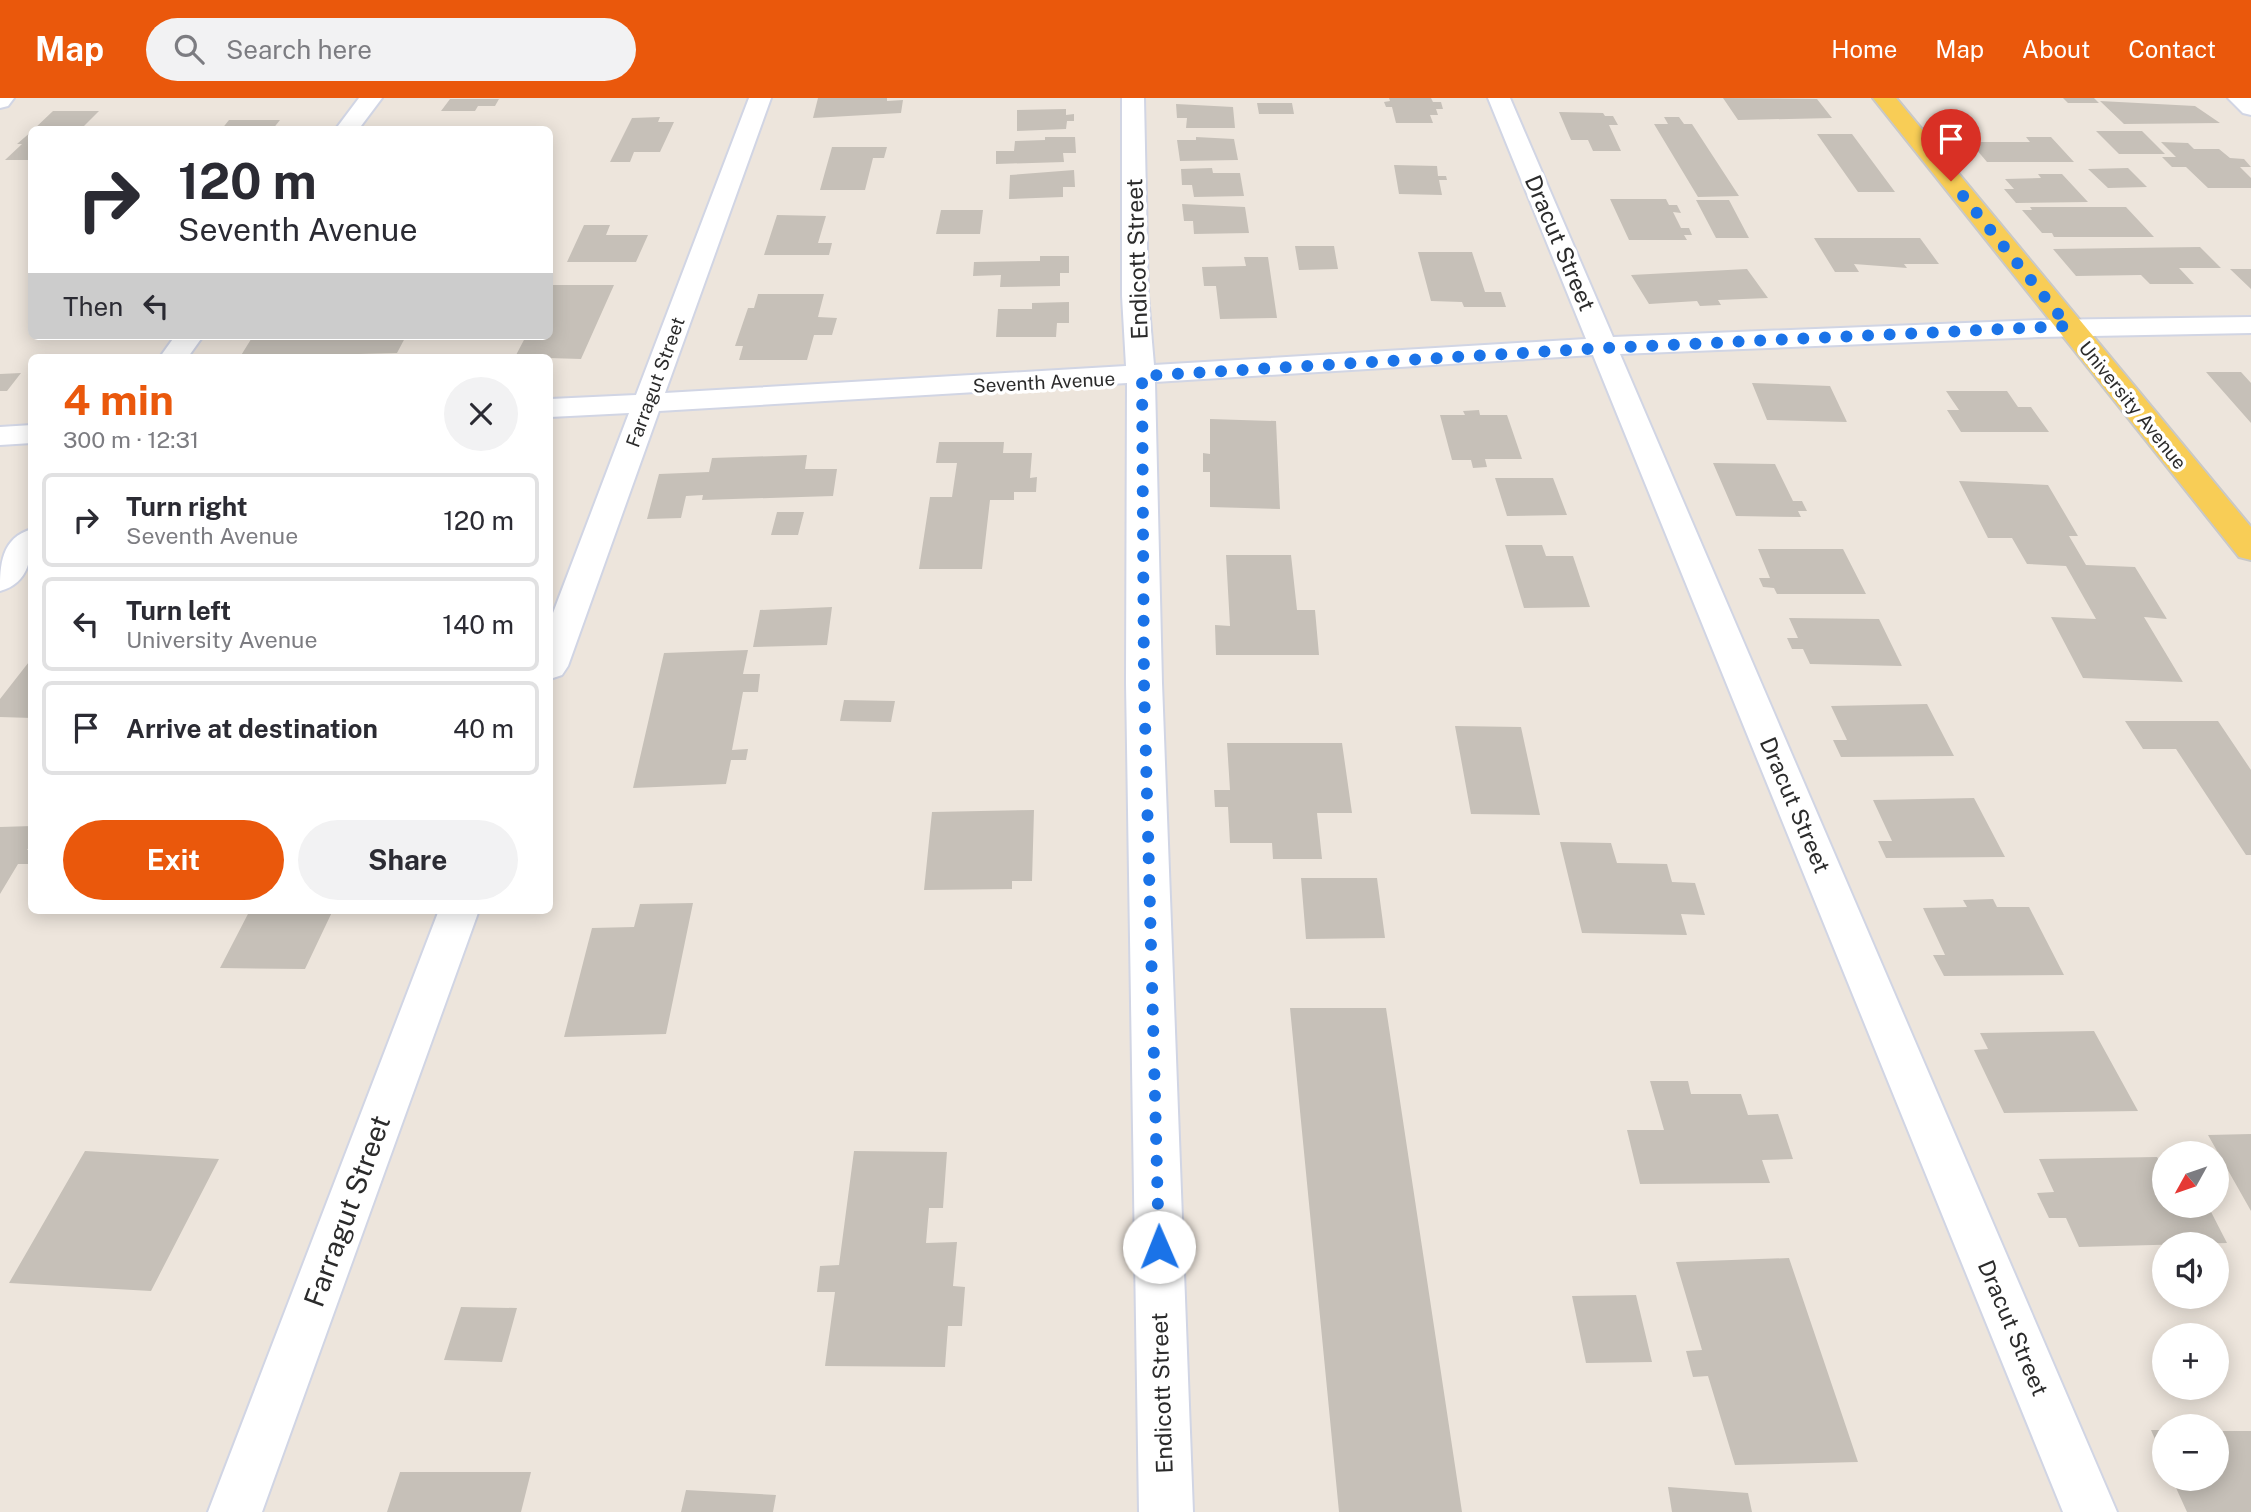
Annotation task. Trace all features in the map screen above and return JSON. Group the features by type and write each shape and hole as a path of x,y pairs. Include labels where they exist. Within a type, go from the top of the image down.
{"main road":[{"name":"University Avenue","path":"1884,98 2251,549"}],"street":[{"path":"349,126 371,98"},
{"name":"Farragut Street","path":"553,658 760,98"},
{"name":"Endicott Street","path":"1133,98 1135,296 1142,376 1144,683 1166,1512"},
{"name":"Dracut Street","path":"1499,98 2090,1512"},
{"path":"2239,98 2251,108"},
{"name":"Seventh Avenue","path":"553,408 1604,348 2068,326 2251,325"},
{"path":"176,354 187,340"},
{"path":"0,436 28,433"},
{"path":"0,580 28,545"},
{"name":"Farragut Street","path":"235,1512 458,914"}],"building":[{"path":"818,98 903,100 901,113 813,118"},
{"path":"1389,98 1431,98 1433,102 1441,102 1443,109 1436,109 1438,115 1430,115 1433,123 1396,123 1392,107 1386,107 1384,102 1390,101"},
{"path":"1723,98 1817,99 1832,118 1738,120"},
{"path":"2063,98 2094,98 2099,103 2068,103"},
{"path":"450,99 499,99 495,106 478,106 475,111 441,111"},
{"path":"2100,101 2195,106 2220,123 2124,124"},
{"path":"1257,103 1292,103 1294,114 1259,114"},
{"path":"1176,104 1233,107 1235,128 1186,128 1187,118 1177,118"},
{"path":"1066,109 1066,115 1074,114 1074,121 1067,121 1066,129 1017,131 1017,110"},
{"path":"53,111 99,111 84,126 37,126"},
{"path":"1559,112 1603,113 1605,116 1613,116 1618,125 1609,125 1621,151 1593,151 1588,140 1571,140"},
{"path":"660,117 658,122 674,122 660,152 634,152 630,162 610,162 632,118"},
{"path":"1664,117 1679,117 1684,124 1692,124 1739,196 1698,197 1654,124 1668,124"},
{"path":"229,120 280,120 275,126 224,126"},
{"path":"2096,131 2142,131 2165,154 2119,154"},
{"path":"28,134 28,160 5,160 22,144 17,144"},
{"path":"1817,134 1852,134 1895,192 1858,192"},
{"path":"1045,137 1075,137 1076,153 1063,153 1064,162 996,164 996,151 1014,151 1015,141 1045,140"},
{"path":"1196,137 1234,139 1238,160 1180,161 1177,140 1196,140"},
{"path":"2026,137 2051,137 2074,162 1987,162 1970,142 2030,142"},
{"path":"2161,142 2188,143 2194,149 2219,149 2230,158 2244,159 2251,167 2240,167 2251,178 2251,188 2208,188 2186,167 2172,167 2162,157 2176,157"},
{"path":"832,147 887,147 884,158 873,158 865,190 820,190"},
{"path":"1394,165 1437,166 1438,176 1446,176 1447,180 1439,180 1442,195 1399,194"},
{"path":"1212,168 1213,173 1240,173 1244,196 1194,197 1192,185 1182,185 1181,169"},
{"path":"2128,168 2147,187 2108,188 2088,169"},
{"path":"1074,170 1075,187 1063,187 1063,197 1009,199 1010,175"},
{"path":"2038,174 2062,174 2088,202 2016,203 2004,189 2014,189 2005,179 2041,178"},
{"path":"1610,199 1666,199 1669,205 1677,205 1681,213 1673,212 1681,228 1689,228 1692,235 1684,235 1687,240 1629,240"},
{"path":"1696,200 1729,200 1749,238 1716,238"},
{"path":"1182,204 1245,207 1249,233 1194,234 1193,221 1184,221"},
{"path":"2030,207 2126,207 2154,237 2054,237 2052,233 2042,233 2022,210 2032,210"},
{"path":"941,210 983,210 980,234 936,234"},
{"path":"777,215 826,216 818,243 832,243 829,255 764,255"},
{"path":"584,225 610,225 606,235 648,235 636,262 567,262"},
{"path":"1814,238 1920,238 1939,264 1904,264 1907,268 1854,264 1859,272 1835,272"},
{"path":"1295,246 1334,246 1338,269 1299,270"},
{"path":"2200,247 2221,268 2179,268 2194,284 2150,284 2141,275 2076,276 2053,249"},
{"path":"1418,252 1472,252 1485,292 1501,292 1506,307 1464,307 1462,302 1431,301"},
{"path":"1040,256 1069,256 1069,273 1060,273 1060,286 1000,287 1001,275 973,276 974,262 1040,261"},
{"path":"1244,257 1268,257 1277,318 1220,319 1216,286 1204,286 1202,267 1246,266"},
{"path":"1747,269 1768,298 1718,300 1721,305 1700,306 1697,301 1649,304 1631,275"},
{"path":"2230,269 2251,269 2251,289"},
{"path":"553,285 614,285 581,359 553,358 553,354 517,354 524,340 553,340"},
{"path":"758,294 824,294 818,317 837,318 832,335 814,335 807,360 739,360 743,346 735,346 748,308 754,308"},
{"path":"1069,302 1069,323 1057,323 1056,337 996,337 998,309 1032,309 1032,303"},
{"path":"251,340 404,340 397,353 242,354"},
{"path":"2206,372 2241,372 2251,383 2251,423"},
{"path":"21,373 7,391 0,391 0,374"},
{"path":"1752,383 1830,386 1847,422 1767,420"},
{"path":"1946,391 2007,391 2018,407 2031,407 2049,432 1961,432 1947,410 1959,410"},
{"path":"1479,410 1480,415 1507,415 1522,459 1485,459 1487,467 1473,468 1471,460 1452,460 1440,415 1465,415 1463,411"},
{"path":"1210,419 1276,421 1280,509 1210,507 1210,472 1203,472 1203,453 1210,454"},
{"path":"939,442 1004,442 1003,453 1032,453 1030,478 1037,477 1036,492 1014,492 1014,500 990,500 982,569 919,569 930,497 952,497 957,463 936,463"},
{"path":"807,455 805,469 837,469 833,496 702,500 703,495 686,496 681,518 647,519 659,474 709,472 712,458"},
{"path":"1713,463 1775,464 1793,501 1802,501 1807,511 1798,511 1801,517 1736,516"},
{"path":"1495,478 1553,478 1567,515 1507,516"},
{"path":"1959,481 2048,485 2078,536 2069,536 2086,565 2135,567 2167,619 2144,617 2183,682 2083,678 2051,617 2096,619 2066,566 2027,564 2012,538 1988,538"},
{"path":"777,512 804,512 798,535 771,535"},
{"path":"1505,545 1542,545 1546,556 1573,556 1590,607 1524,608"},
{"path":"1758,549 1843,549 1866,594 1777,594 1774,588 1763,587 1759,578 1770,578"},
{"path":"1226,555 1291,555 1297,610 1315,610 1319,655 1216,655 1215,625 1230,626"},
{"path":"832,607 827,645 753,647 760,610"},
{"path":"1789,618 1879,619 1902,666 1810,664 1803,649 1792,649 1787,638 1798,638"},
{"path":"748,650 743,674 760,674 758,692 743,692 732,750 748,749 746,760 731,760 726,784 633,788 664,653"},
{"path":"28,663 28,718 0,717 0,699"},
{"path":"844,700 895,701 891,722 840,721"},
{"path":"1927,704 1954,756 1841,757 1833,740 1847,740 1831,706"},
{"path":"2125,721 2218,721 2251,770 2251,855 2246,855 2176,749 2143,749"},
{"path":"1455,726 1521,727 1540,815 1471,814"},
{"path":"1227,743 1342,743 1352,813 1317,813 1322,859 1273,859 1272,843 1230,843 1228,807 1215,807 1214,790 1230,790"},
{"path":"1974,798 2005,857 1886,858 1878,841 1892,841 1873,800"},
{"path":"1034,810 1032,881 1012,881 1012,889 924,890 932,812"},
{"path":"28,826 28,864 18,864 0,894 0,827"},
{"path":"1560,842 1611,843 1617,863 1667,864 1672,882 1695,883 1705,915 1681,914 1687,935 1582,933"},
{"path":"1301,878 1377,878 1385,938 1306,939"},
{"path":"1993,899 1997,907 2029,907 2064,975 1944,976 1933,955 1945,955 1923,908 1967,907 1963,900"},
{"path":"693,903 666,1034 564,1037 592,928 634,927 640,904"},
{"path":"248,914 331,914 305,969 220,968"},
{"path":"1290,1008 1386,1008 1462,1512 1339,1512"},
{"path":"2094,1031 2138,1111 2004,1113 1974,1050 1988,1049 1980,1033"},
{"path":"1650,1081 1688,1081 1691,1094 1741,1094 1748,1115 1778,1114 1793,1159 1762,1160 1770,1183 1640,1184 1627,1130 1664,1130"},
{"path":"2251,1134 2251,1211 2230,1174 2230,1141 2211,1141 2208,1135"},
{"path":"85,1151 219,1159 151,1291 9,1283"},
{"path":"854,1151 947,1152 943,1208 929,1208 926,1243 957,1242 953,1286 965,1287 962,1326 948,1326 945,1367 825,1366 835,1292 817,1292 820,1266 839,1265"},
{"path":"2152,1157 2152,1218 2214,1218 2221,1232 2152,1232 2152,1245 2079,1247 2066,1218 2049,1218 2037,1193 2054,1192 2039,1159"},
{"path":"1789,1258 1858,1462 1735,1465 1708,1376 1693,1377 1686,1351 1702,1350 1676,1262"},
{"path":"1636,1295 1652,1362 1586,1363 1572,1296"},
{"path":"461,1307 517,1308 502,1362 444,1360"},
{"path":"2229,1431 2251,1431 2251,1512 2187,1512 2177,1491 2229,1491"},
{"path":"400,1472 531,1472 521,1512 387,1512"},
{"path":"1668,1487 1748,1493 1752,1512 1672,1512"},
{"path":"686,1490 776,1495 773,1512 681,1512"}],"route":[{"path":"1159,1247 1144,683 1142,376 1604,348 2068,326 1951,181"}]}
